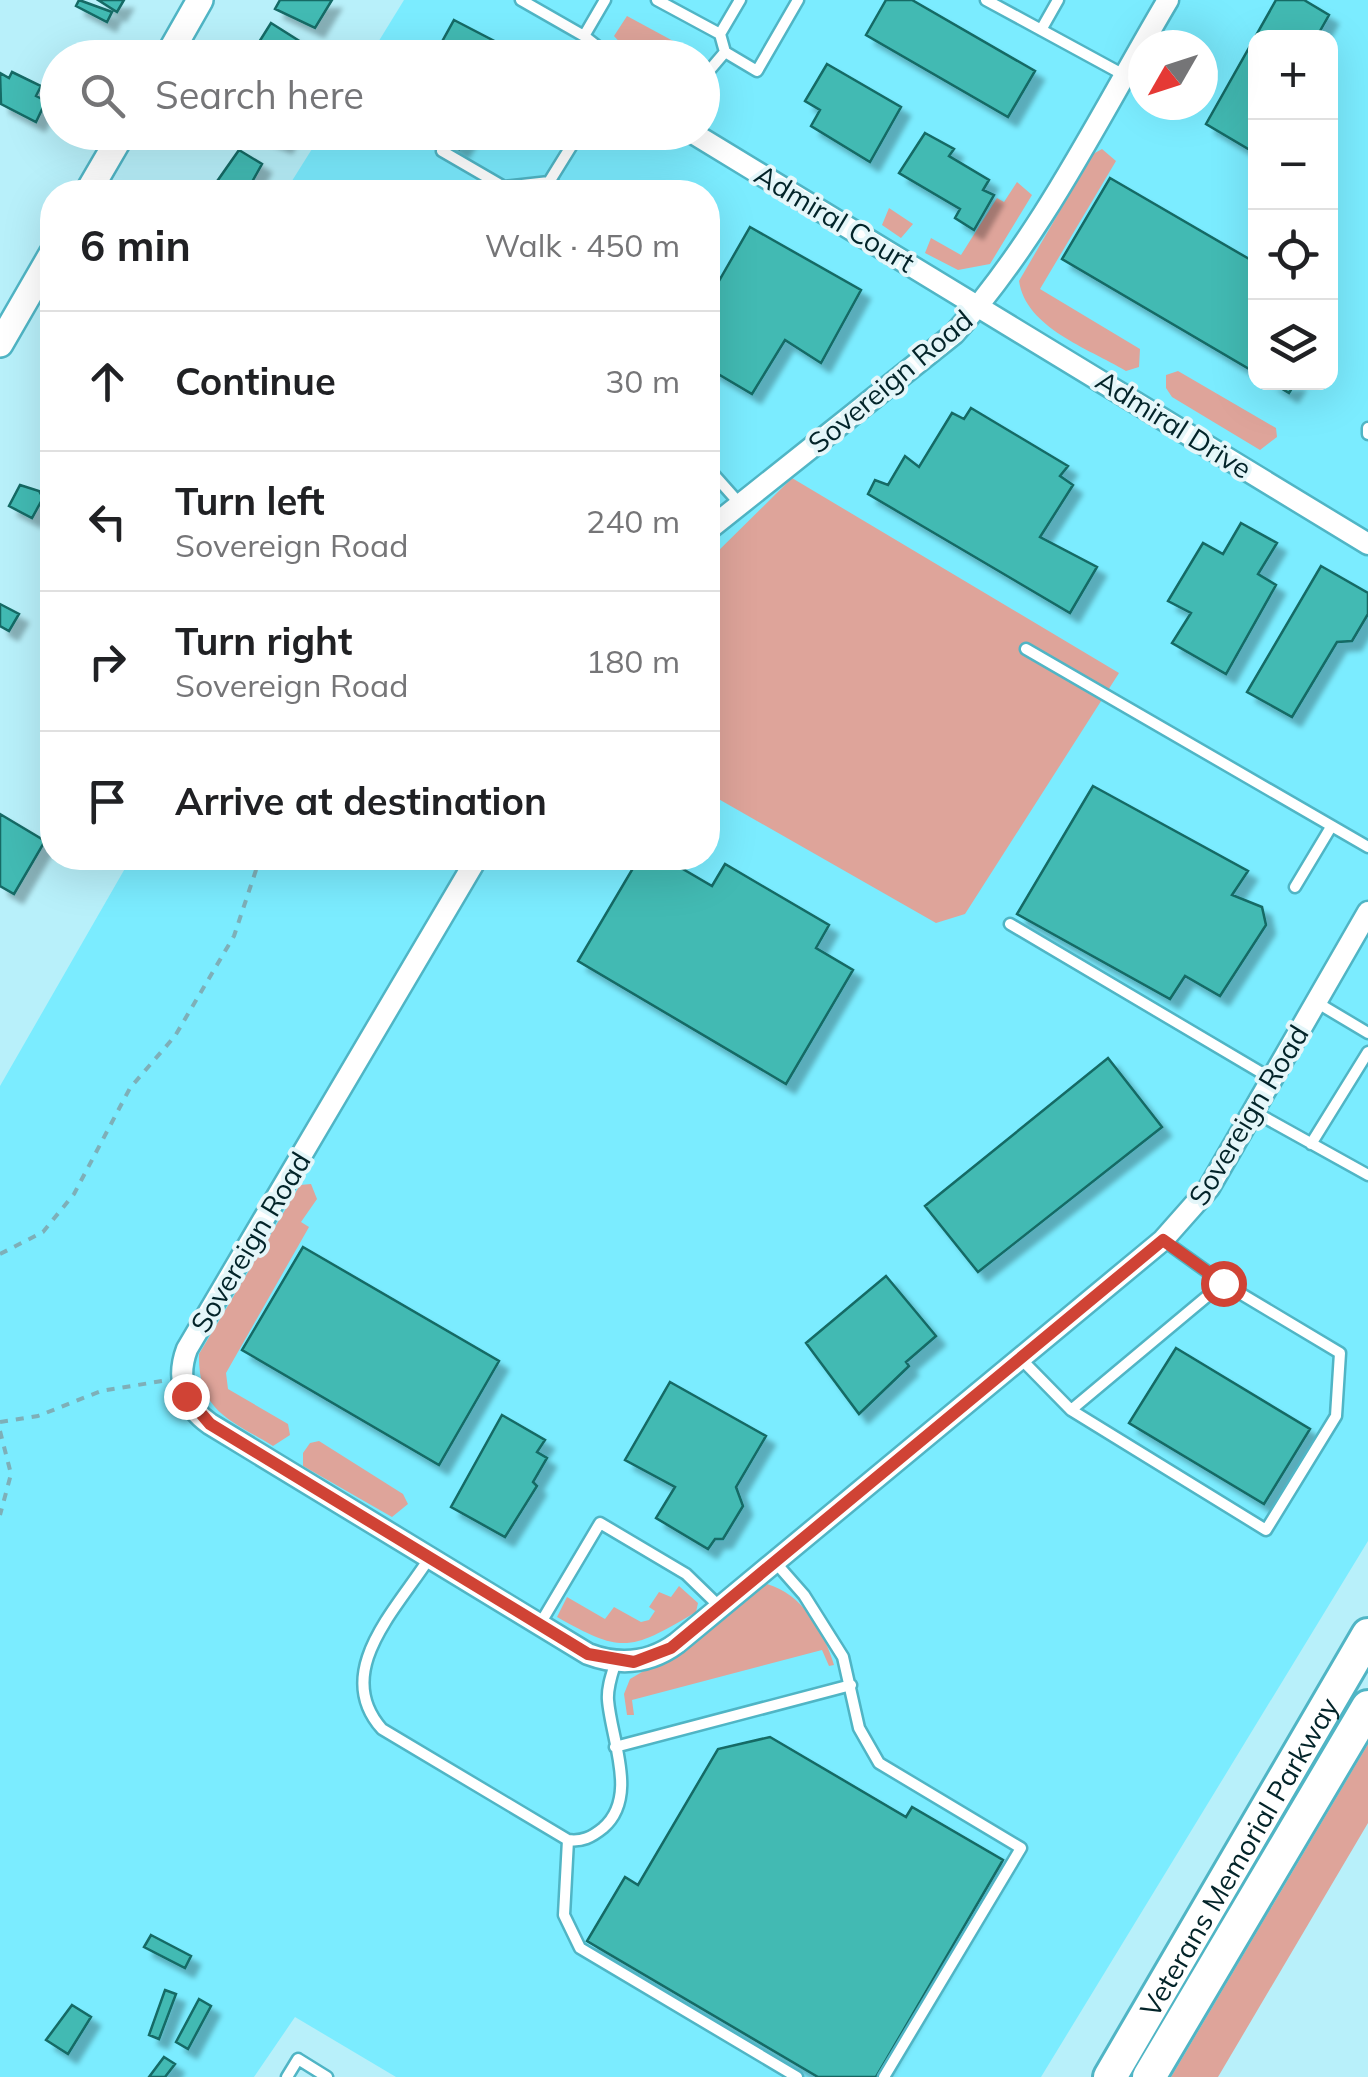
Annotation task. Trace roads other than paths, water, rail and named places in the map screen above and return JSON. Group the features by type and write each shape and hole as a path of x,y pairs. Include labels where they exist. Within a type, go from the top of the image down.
{"highway":[{"name":"Veterans Memorial Parkway","path":"1110,2077 1368,1635"},
{"name":"Veterans Memorial Parkway","path":"1149,2077 1368,1707"}],"street":[{"path":"177,40 200,0"},
{"name":"Sovereign Road","path":"720,520 954,334 980,304 1030,236 1168,0"},
{"name":"Admiral Court","path":"720,149 980,304"},
{"path":"95,180 112,150"},
{"path":"0,344 40,275"},
{"name":"Admiral Drive","path":"980,304 1368,544"},
{"name":"Sovereign Road","path":"430,1558 202,1418 186,1396 182,1378 187,1349 471,870"},
{"name":"Sovereign Road","path":"616,1662 642,1660 664,1652 1163,1240 1209,1188 1368,912"},
{"path":"430,1558 588,1654 616,1662"}],"lane":[{"path":"520,0 589,40"},
{"path":"584,36 605,0"},
{"path":"657,0 720,34"},
{"path":"740,0 720,34 725,52 758,71 798,0"},
{"path":"986,0 1124,75"},
{"path":"1042,30 1058,0"},
{"path":"720,58 725,52"},
{"path":"550,180 569,150"},
{"path":"442,151 492,180"},
{"path":"720,482 740,504"},
{"path":"1026,649 1368,847"},
{"path":"1295,887 1331,827"},
{"path":"1010,924 1272,1079"},
{"path":"1316,1002 1368,1033"},
{"path":"1311,1144 1368,1052"},
{"path":"1253,1111 1368,1175"},
{"path":"1021,1358 1071,1410 1266,1530 1336,1416 1340,1353 1223,1283 1163,1240"},
{"path":"1071,1410 1223,1283"},
{"path":"540,1624 600,1523 686,1574 720,1607"},
{"path":"430,1558 367,1654 360,1686 366,1708 382,1729 568,1840 588,1838 614,1817 622,1793 608,1698 616,1662"},
{"path":"775,1562 824,1624 843,1657 860,1728 879,1762 1021,1848 884,2077"},
{"path":"615,1746 851,1686"},
{"path":"568,1840 564,1914 580,1948 796,2077"},
{"path":"286,2077 298,2059 327,2077"}]}
